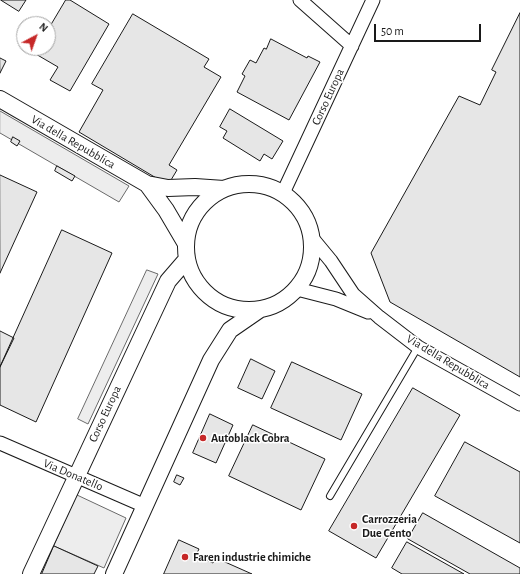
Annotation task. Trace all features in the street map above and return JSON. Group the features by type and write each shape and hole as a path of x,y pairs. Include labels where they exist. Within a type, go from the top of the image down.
{"street":[{"path":"300,0 352,46"},
{"name":"Corso Europa","path":"283,193 373,0"},
{"name":"Via della Repubblica","path":"0,99 147,184 168,188 195,187 224,189"},
{"name":"Via della Repubblica","path":"147,184 166,210 187,251"},
{"path":"114,574 211,360 230,330 259,310 280,303 297,289 307,274 312,256 312,238 307,220 297,205 283,193 273,188 262,185 240,184 224,189 209,198 197,211 189,226 187,251 194,277 206,293 221,304 240,310 259,310"},
{"name":"Via della Repubblica","path":"312,238 331,261 353,294 379,317 418,346 520,404"},
{"name":"Corso Europa","path":"30,574 168,281 187,251"},
{"name":"Via della Repubblica","path":"297,289 336,299 379,317"},
{"name":"Via Donatello","path":"0,443 145,506"}],"lane":[{"path":"330,496 418,346"}],"shaded area":[{"path":"0,111 129,186 119,202 0,133"},
{"path":"147,270 158,274 88,424 78,419"},
{"path":"77,495 126,518 104,568 54,546"}],"building":[{"path":"1,0 26,0 19,11"},
{"path":"66,0 70,0 109,24 70,91 50,80 58,67 39,56 56,56 56,17"},
{"path":"520,13 520,377 390,302 371,253 459,96 480,105 496,72 492,70"},
{"path":"133,14 209,59 204,67 221,77 169,165 177,170 168,185 79,132 103,90 92,84"},
{"path":"271,39 307,58 308,56 320,62 289,120 237,92 245,76 242,74 250,60 256,63"},
{"path":"0,58 6,61 0,73"},
{"path":"230,109 283,141 272,159 264,154 260,161 223,138 227,131 220,127"},
{"path":"13,137 20,141 17,146 11,142"},
{"path":"57,166 75,176 72,181 55,171"},
{"path":"0,175 37,192 0,273"},
{"path":"62,230 112,253 36,422 0,405 0,367"},
{"path":"0,331 14,338 0,367"},
{"path":"251,359 275,371 262,399 238,388"},
{"path":"292,362 362,394 341,440 271,408"},
{"path":"413,388 460,415 376,558 329,531"},
{"path":"210,414 233,425 216,463 193,453"},
{"path":"253,425 325,459 301,510 229,476"},
{"path":"465,442 520,472 520,543 435,496"},
{"path":"177,475 184,478 180,485 174,482"},
{"path":"423,513 520,568 520,574 470,574 408,539"},
{"name":"Faren industrie chimiche","path":"179,540 199,549 196,555 213,563 216,558 252,574 164,574"},
{"path":"407,542 464,574 402,574 392,568"},
{"path":"54,546 98,566 94,574 42,574"}],"place":[{"name":"Autoblack Cobra","path":"203,438"},
{"name":"Carrozzeria Due Cento","path":"354,526"},
{"name":"Faren industrie chimiche","path":"185,557"}]}
